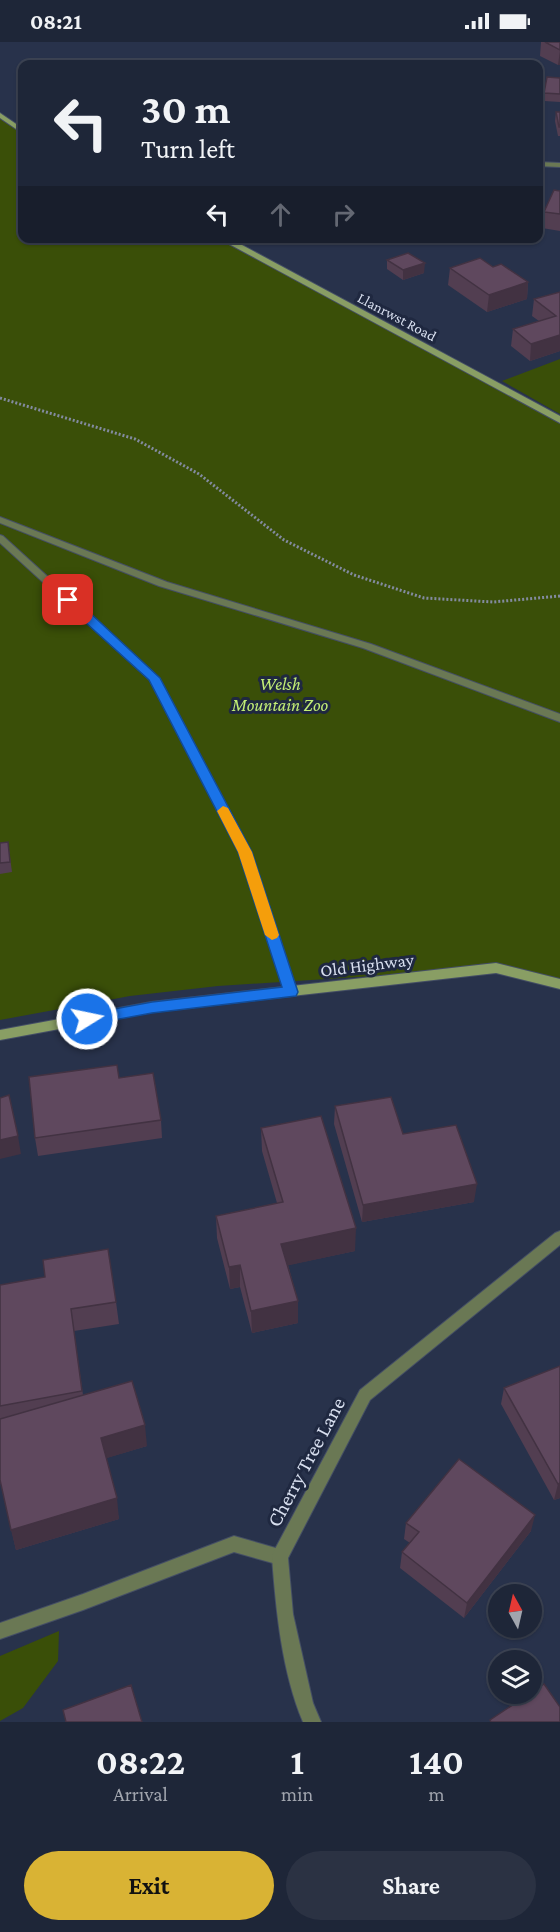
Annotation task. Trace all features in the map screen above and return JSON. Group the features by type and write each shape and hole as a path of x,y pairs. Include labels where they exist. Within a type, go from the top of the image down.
{"street":[{"path":"0,115 18,128"},
{"path":"543,164 560,165"},
{"name":"Llanrwst Road","path":"231,243 560,420"},
{"path":"0,520 163,584 367,646 560,718"},
{"path":"0,538 154,678 245,852 291,992"},
{"name":"Old Highway","path":"0,1035 152,1007 496,968 560,984"},
{"name":"Cherry Tree Lane","path":"312,1722 304,1703 285,1614 280,1557 365,1395 560,1237"},
{"path":"0,1631 234,1544 280,1557"}],"path":[{"path":"0,399 135,439 199,474 284,540 354,575 424,598 492,602 560,596"}],"green space":[{"name":"Welsh Mountain Zoo","path":"0,115 18,128 18,243 229,243 560,420 560,984 496,968 218,986 130,996 0,1020"},
{"path":"560,359 560,414 502,381"},
{"path":"59,1631 58,1661 23,1708 0,1721 0,1656"}],"building":[{"path":"545,42 560,42 560,50"},
{"path":"547,77 560,78 560,94 544,93"},
{"path":"556,112 560,112 560,127 559,127"},
{"path":"554,190 560,191 560,214 544,212"},
{"path":"408,253 425,263 403,270 387,260"},
{"path":"480,258 493,267 501,264 528,282 489,295 450,268"},
{"path":"560,292 560,335 531,344 513,329 556,316 534,299"},
{"path":"8,842 10,862 0,863 0,843"},
{"path":"117,1065 119,1078 153,1073 161,1120 35,1138 29,1077"},
{"path":"9,1095 18,1136 0,1140 0,1098"},
{"path":"391,1097 403,1134 456,1125 477,1184 363,1205 335,1106"},
{"path":"321,1116 356,1228 281,1244 298,1301 251,1311 240,1265 229,1267 216,1216 283,1202 261,1128"},
{"path":"108,1249 116,1302 71,1309 82,1391 0,1406 0,1285 45,1277 43,1260"},
{"path":"560,1366 560,1483 558,1484 504,1388"},
{"path":"132,1381 145,1425 101,1438 117,1498 11,1530 0,1480 0,1419"},
{"path":"459,1459 535,1515 467,1603 402,1552 419,1532 406,1523"},
{"path":"544,1684 560,1707 560,1722 491,1722 490,1720 514,1704 542,1704 542,1685"},
{"path":"131,1685 142,1722 66,1722 63,1710"}],"slow traffic":[{"path":"223,811 245,852 272,935"}],"route":[{"path":"68,600 154,678 245,852 291,992 152,1007 87,1019"}]}
